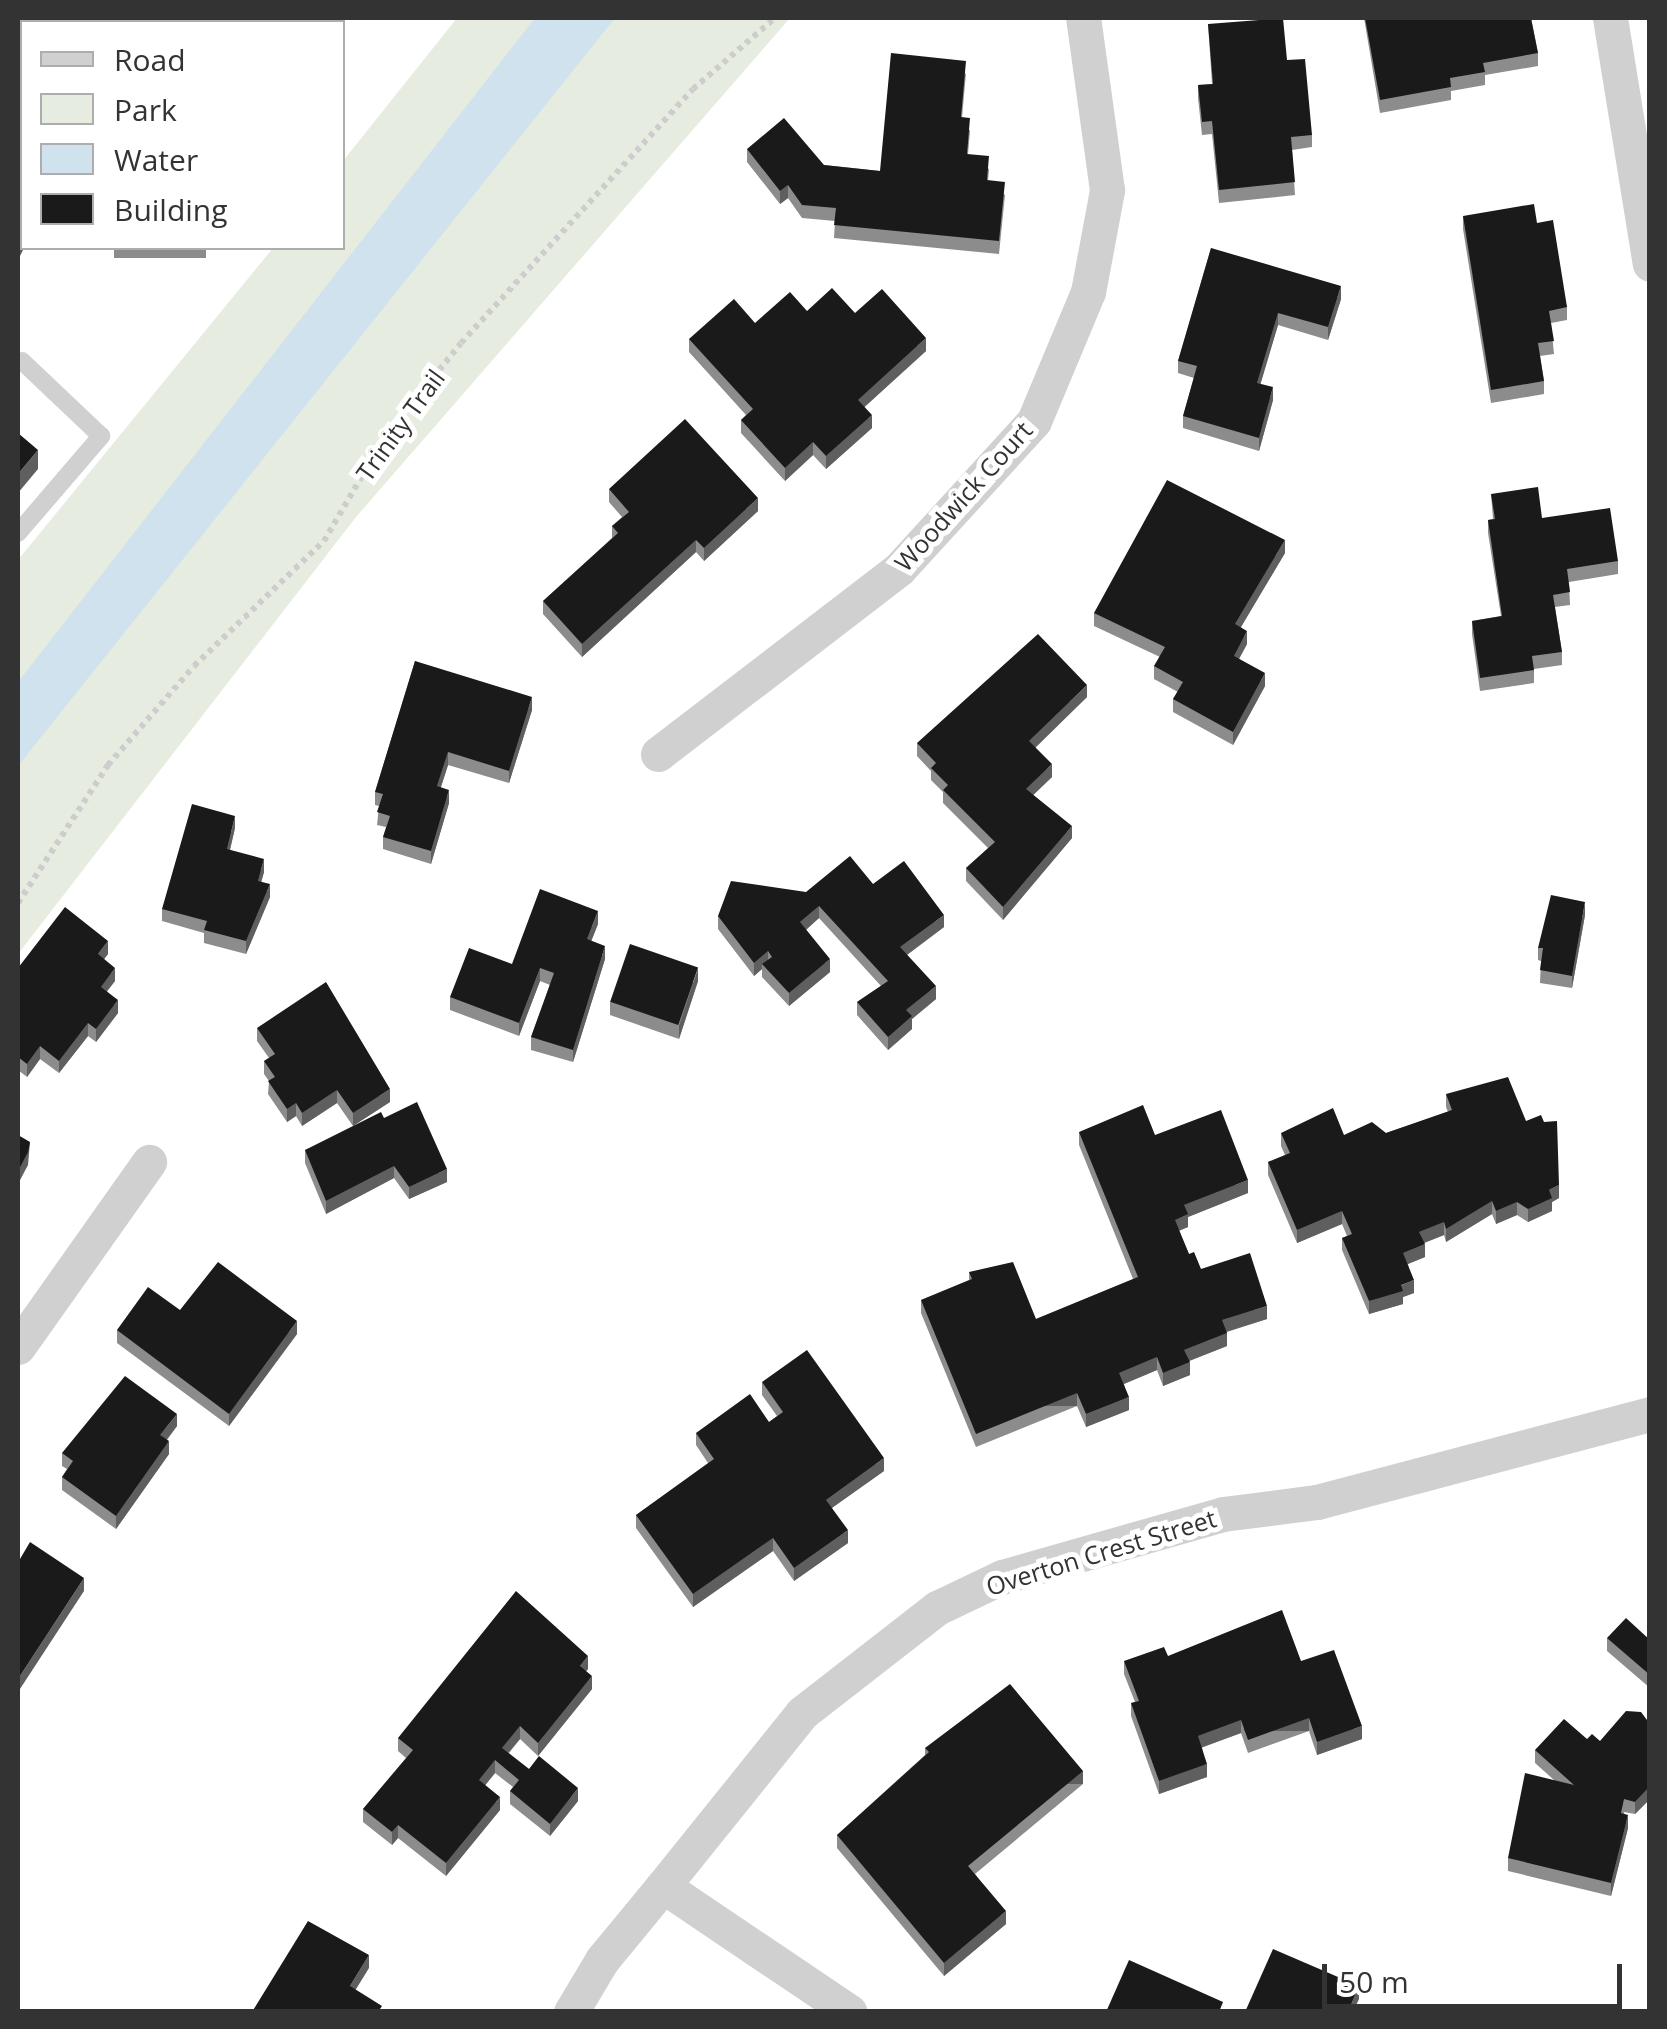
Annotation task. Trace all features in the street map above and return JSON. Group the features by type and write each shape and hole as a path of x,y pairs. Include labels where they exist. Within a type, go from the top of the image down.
{"street":[{"name":"Woodwick Court","path":"658,754 899,569 1034,421 1088,292 1108,190 1083,18"},
{"path":"1610,18 1650,264"},
{"path":"18,1347 149,1162"},
{"name":"Overton Crest Street","path":"571,2012 663,1886 802,1713 938,1608 1002,1577 1223,1514 1317,1502 1650,1414"},
{"path":"663,1886 850,2012"}],"lane":[{"path":"18,533 100,436 22,361"}],"path":[{"name":"Trinity Trail","path":"18,903 108,765 194,666 324,541 383,440 461,343 693,89 775,18"}],"green space":[{"path":"457,18 790,18 356,517 18,954 18,560 271,250 345,250 345,158"}],"water":[{"path":"535,18 615,18 18,766 18,682"}],"building":[{"path":"1283,18 1287,60 1305,59 1312,135 1291,137 1295,182 1219,190 1212,121 1202,122 1198,85 1213,84 1208,24"},
{"path":"1365,18 1531,18 1538,53 1483,63 1485,72 1450,78 1451,87 1380,100"},
{"path":"891,53 966,61 961,117 970,118 967,154 989,156 987,180 1005,182 999,241 834,225 836,208 802,205 788,185 780,191 747,149 784,118 824,165 880,171"},
{"path":"20,123 19,245 18,128"},
{"path":"1534,204 1537,223 1553,220 1567,307 1549,311 1554,341 1538,343 1544,381 1491,390 1463,216"},
{"path":"1211,248 1341,286 1328,327 1278,313 1257,383 1273,387 1259,438 1183,416 1197,366 1178,361"},
{"path":"832,288 855,313 882,289 926,338 858,400 872,415 826,456 813,442 785,468 741,420 753,409 689,339 734,299 755,323 790,292 807,311"},
{"path":"685,419 758,498 704,548 696,540 582,644 543,601 618,533 612,526 629,512 609,489"},
{"path":"18,433 38,450 18,474"},
{"path":"1167,480 1285,540 1235,624 1247,631 1234,656 1265,673 1233,732 1173,699 1183,682 1154,666 1165,647 1094,613"},
{"path":"1538,487 1542,518 1610,508 1618,561 1567,569 1570,592 1553,595 1562,652 1532,656 1534,670 1480,678 1472,621 1502,616 1488,520 1495,519 1491,494"},
{"path":"1038,634 1087,685 1029,741 1052,764 1026,789 1072,826 1003,907 966,868 995,842 943,790 948,785 931,768 936,763 917,743"},
{"path":"415,661 532,697 509,771 448,752 437,786 449,790 431,851 383,837 390,816 377,812 383,794 375,792"},
{"path":"192,804 235,816 227,849 264,859 258,881 270,884 246,941 204,930 207,921 162,909"},
{"path":"850,856 873,884 904,861 944,915 900,947 936,986 906,1010 912,1016 888,1037 857,1002 888,981 819,906 800,922 830,959 789,993 762,964 772,957 768,951 754,963 718,916 731,881 806,892"},
{"path":"540,889 598,911 587,939 605,946 573,1050 531,1037 554,973 540,968 519,1023 450,997 469,948 512,964"},
{"path":"1551,895 1585,902 1572,976 1540,970 1543,948 1538,948"},
{"path":"65,907 108,941 98,954 115,968 101,987 118,1000 96,1029 88,1023 59,1061 40,1046 27,1064 18,1057 18,968"},
{"path":"630,944 698,967 678,1025 610,1002"},
{"path":"326,982 390,1089 353,1113 337,1090 302,1113 296,1103 287,1109 268,1081 275,1077 264,1061 275,1054 257,1028"},
{"path":"1508,1077 1526,1121 1541,1115 1544,1122 1557,1121 1559,1185 1549,1190 1552,1198 1528,1209 1517,1202 1496,1211 1492,1201 1446,1229 1444,1222 1419,1232 1425,1244 1403,1253 1414,1280 1401,1285 1403,1291 1369,1301 1342,1238 1352,1234 1342,1211 1297,1230 1268,1162 1290,1153 1281,1133 1333,1108 1344,1135 1372,1122 1386,1133 1452,1110 1446,1094"},
{"path":"417,1102 447,1169 409,1187 394,1166 326,1201 305,1150 381,1112 384,1118"},
{"path":"1143,1105 1155,1135 1221,1110 1248,1180 1184,1205 1188,1214 1175,1220 1189,1254 1194,1252 1201,1269 1250,1253 1267,1306 1222,1320 1227,1333 1184,1350 1190,1362 1163,1373 1157,1357 1119,1373 1129,1397 1086,1414 1077,1393 976,1434 921,1300 972,1279 969,1272 1013,1262 1036,1319 1138,1277 1079,1132"},
{"path":"18,1135 30,1142 18,1171"},
{"path":"218,1262 297,1321 229,1414 117,1330 148,1287 180,1310"},
{"path":"807,1350 884,1458 826,1500 848,1530 794,1568 773,1538 693,1594 636,1515 714,1459 696,1433 750,1394 769,1422 783,1412 762,1382"},
{"path":"125,1376 177,1414 160,1435 169,1441 116,1516 62,1477 73,1461 62,1453"},
{"path":"30,1542 84,1578 18,1679 18,1557"},
{"path":"516,1591 588,1656 580,1666 592,1676 538,1743 520,1726 502,1748 529,1769 539,1756 578,1788 550,1824 510,1791 519,1780 495,1760 479,1780 500,1797 446,1863 398,1825 392,1832 363,1809 413,1750 398,1738"},
{"path":"1282,1610 1301,1661 1334,1650 1362,1726 1317,1742 1309,1718 1248,1740 1241,1720 1198,1736 1207,1764 1159,1781 1131,1703 1139,1701 1124,1661 1164,1647 1168,1656"},
{"path":"1626,1618 1650,1640 1650,1675 1607,1638"},
{"path":"1010,1684 1083,1771 968,1866 1006,1911 944,1963 837,1835 929,1752 925,1748"},
{"path":"1626,1711 1641,1712 1650,1724 1650,1786 1635,1802 1624,1799 1621,1813 1628,1815 1611,1883 1508,1858 1525,1773 1574,1785 1535,1750 1564,1719 1587,1739 1592,1734 1600,1741"},
{"path":"308,1921 369,1955 350,1986 382,2006 378,2012 252,2012"},
{"path":"1273,1949 1359,1986 1348,2012 1245,2012"},
{"path":"1129,1960 1223,2002 1219,2012 1106,2012"}]}
